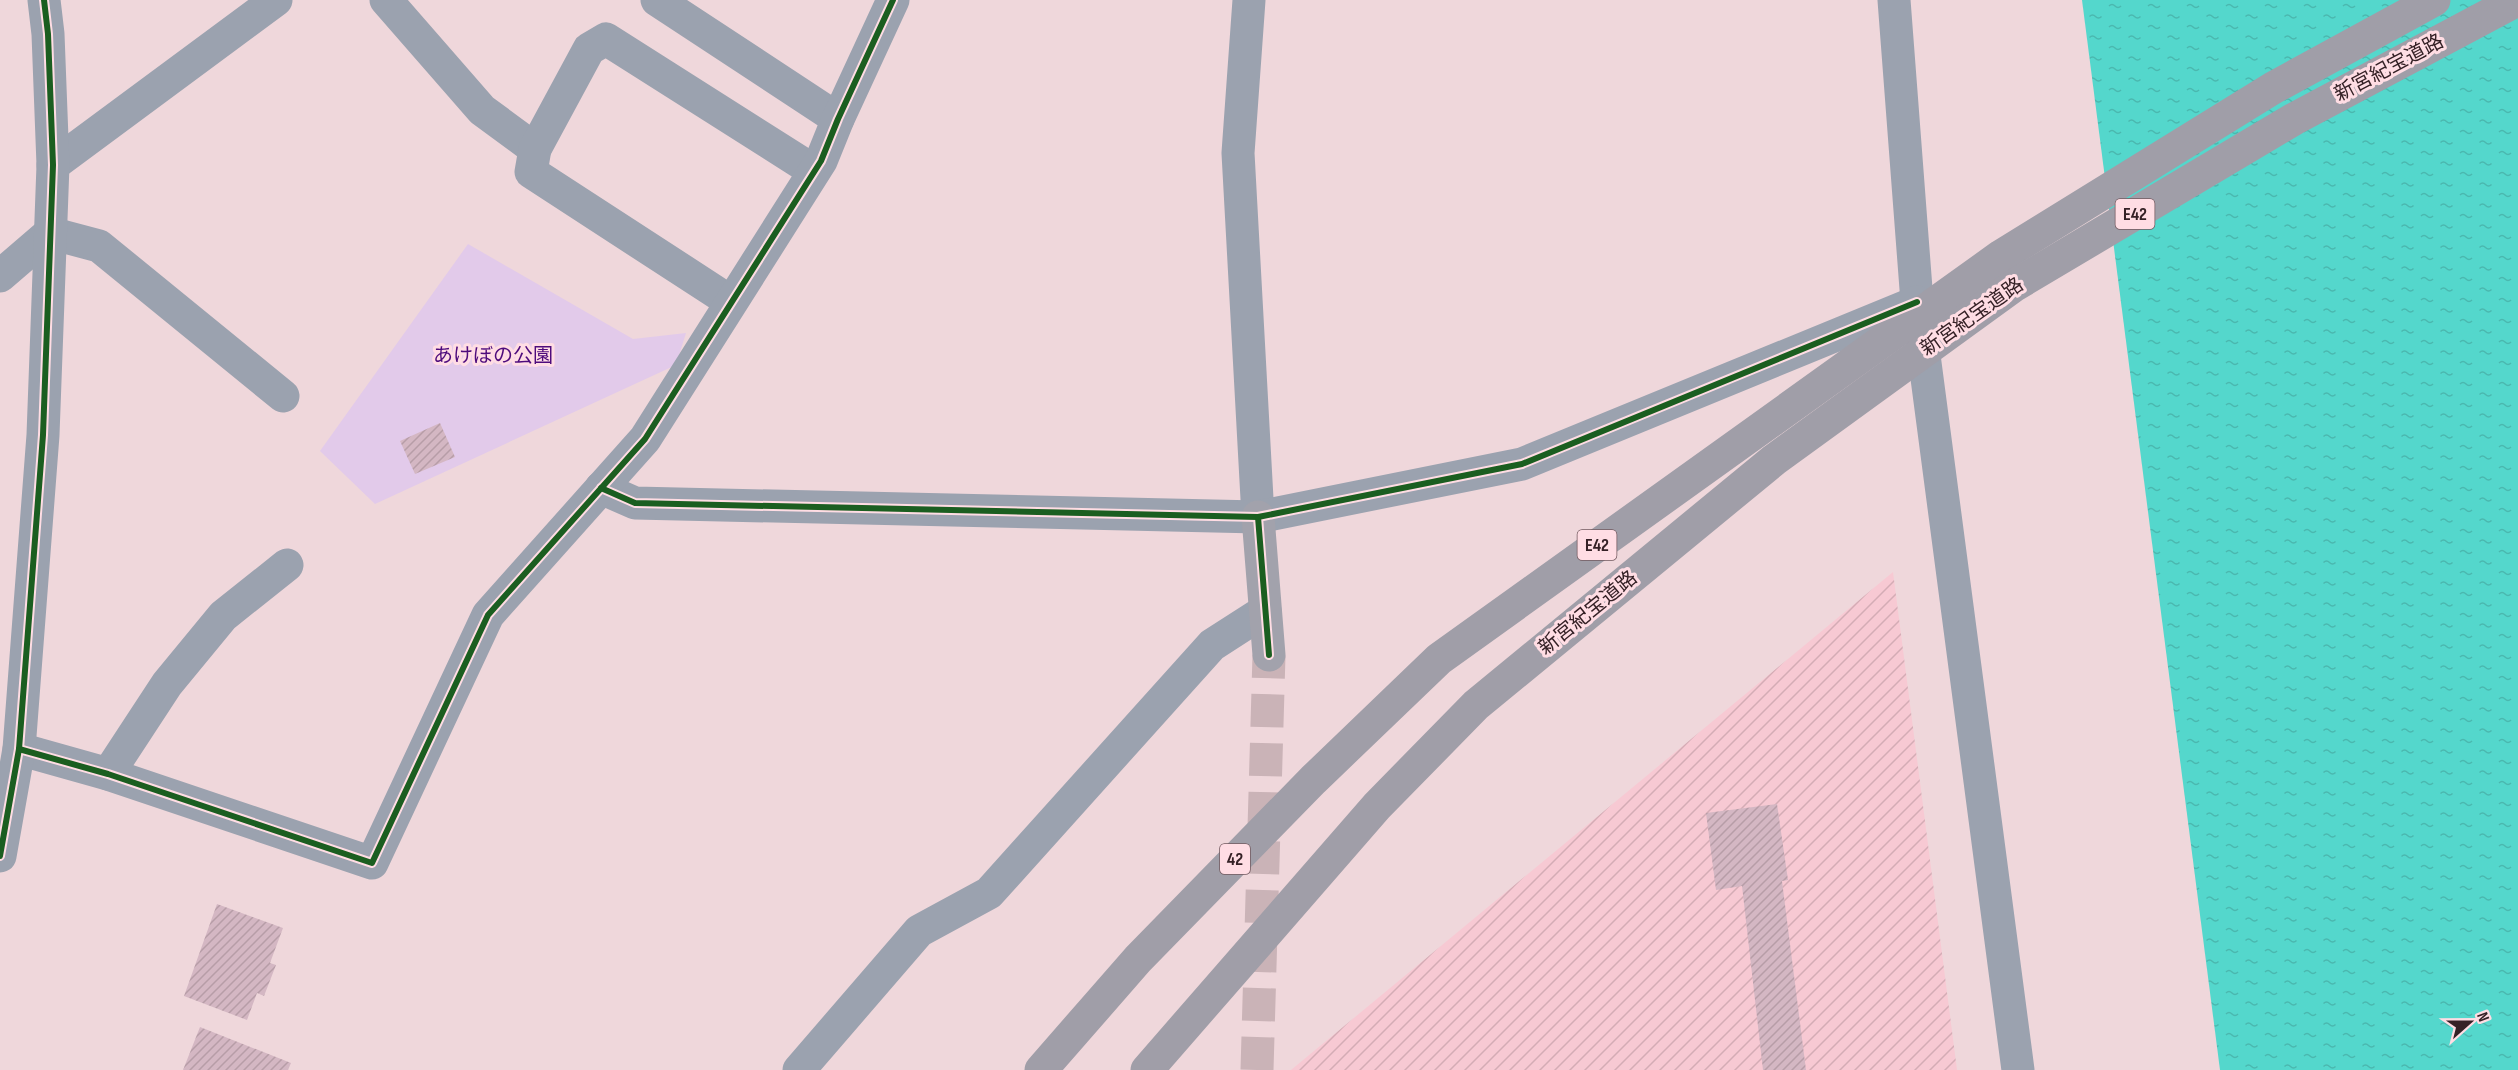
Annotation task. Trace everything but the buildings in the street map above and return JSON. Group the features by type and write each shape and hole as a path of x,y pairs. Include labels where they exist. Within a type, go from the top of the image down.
{"highway":[{"name":"新宮紀宝道路","path":"1439,659 2001,256 2273,88 2434,0"},
{"name":"新宮紀宝道路","path":"1147,1070 1377,806 1476,705 1774,460 2015,285 2294,120 2517,0"},
{"name":"42","path":"1041,1070 1146,950 1313,780 1439,659"}],"main road":[{"path":"1258,517 1269,655"}],"street":[{"path":"0,856 19,749 43,435 53,165 48,34 44,0"},
{"path":"53,165 276,0"},
{"path":"386,0 482,110 535,149"},
{"path":"657,0 838,119"},
{"path":"19,749 108,774 372,863 488,615 645,439 821,160 892,0"},
{"path":"1249,0 1238,153 1258,517"},
{"path":"1894,0 1917,302 2018,1070"},
{"path":"731,302 531,172 535,149 589,49 606,39 814,171"},
{"path":"0,276 50,233"},
{"path":"50,233 99,246 283,396"},
{"path":"601,488 635,503 1258,517 1522,464 1917,302"},
{"path":"108,774 167,684 223,616 287,565"},
{"path":"799,1070 919,931 989,893 1212,645 1265,611"}],"shaded area":[{"path":"1893,572 1957,1070 1291,1070"}],"green space":[{"name":"あけぼの公園","path":"468,244 633,339 686,333 676,365 375,504 320,451"}],"water":[{"path":"2082,0 2518,0 2518,1070 2220,1070"}],"tunnel":[{"path":"1257,1070 1269,655"}],"cycle path":[{"path":"0,856 19,749 43,435 53,165 48,34 44,0"},
{"path":"19,749 108,774 372,863 488,615 645,439 821,161 893,0"},
{"path":"601,488 635,503 1258,517 1522,464 1917,302"},
{"path":"1258,517 1269,655"}]}
